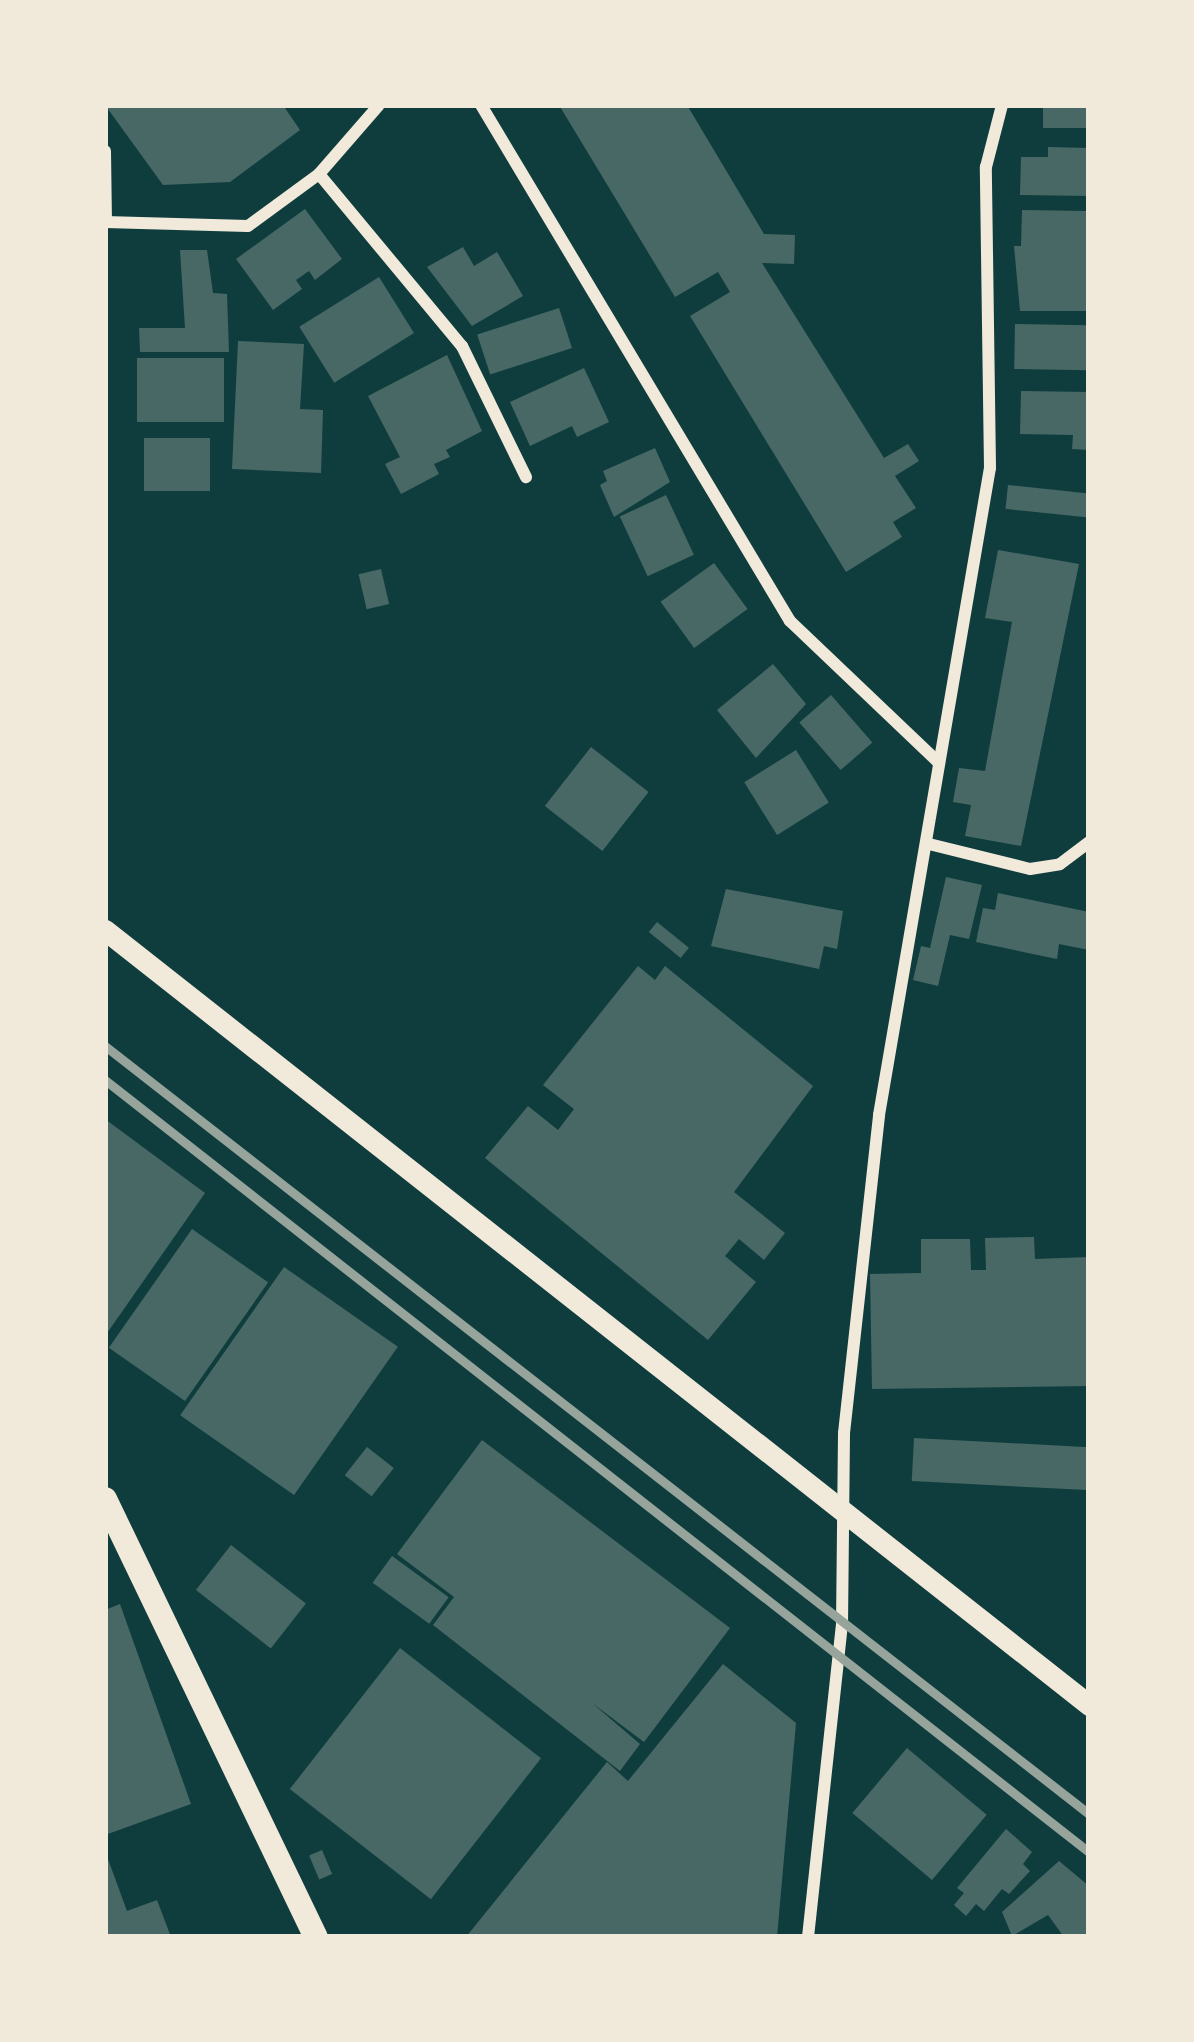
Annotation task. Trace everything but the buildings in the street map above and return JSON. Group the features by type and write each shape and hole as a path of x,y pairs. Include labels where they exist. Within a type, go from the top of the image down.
{"main road":[{"path":"105,1499 316,1937"}],"street":[{"path":"105,151 106,222 248,226 319,174 379,105"},
{"path":"481,105 790,621 939,763"},
{"path":"808,1937 842,1624 842,1512 879,1115 990,468 986,167 1002,105"},
{"path":"319,174 462,346 526,477"},
{"path":"929,844 1030,869 1060,864 1089,842"},
{"path":"105,930 1089,1705"}],"railway":[{"path":"105,1046 1089,1814"},
{"path":"105,1080 1089,1852"}]}
